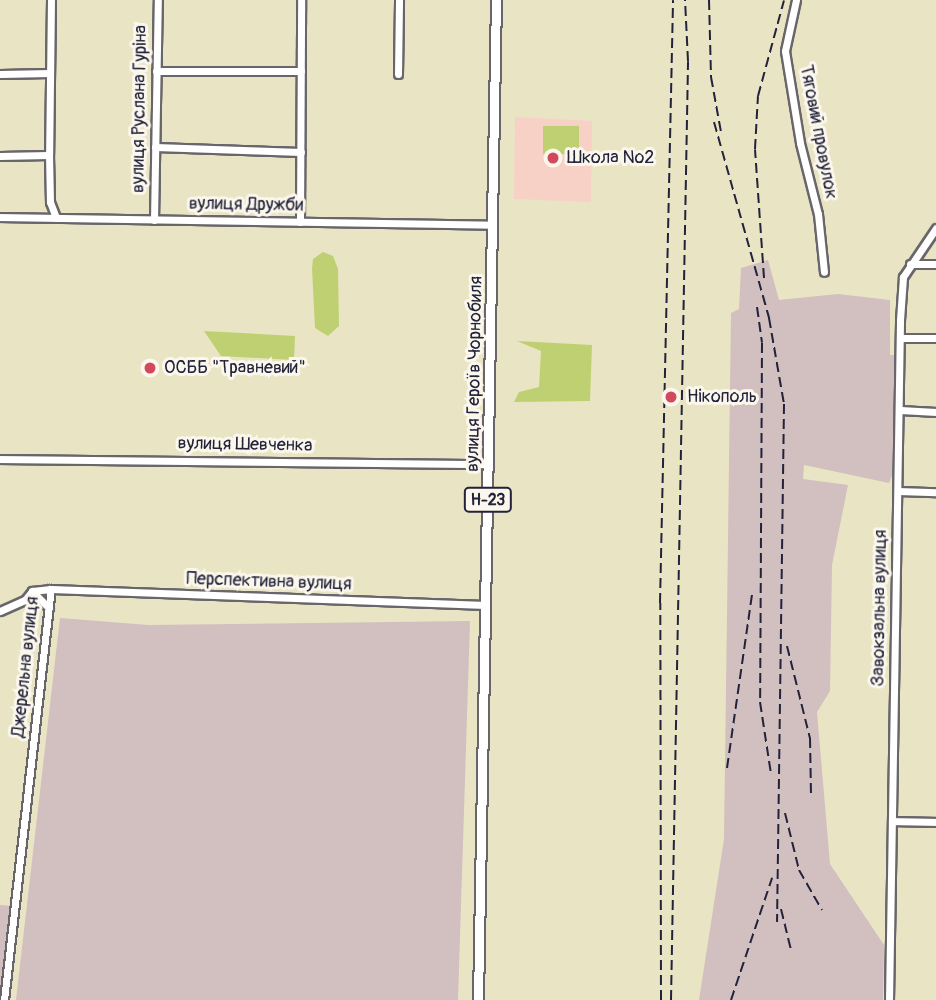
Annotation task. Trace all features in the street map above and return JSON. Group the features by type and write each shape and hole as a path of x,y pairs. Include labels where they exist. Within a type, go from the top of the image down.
{"main road":[{"name":"вулиця Героїв Чорнобиля","path":"478,1000 496,0"}],"street":[{"path":"51,0 48,155 50,202 56,218"},
{"name":"вулиця Руслана Гуріна","path":"154,219 158,0"},
{"path":"300,222 301,0"},
{"path":"398,74 399,0"},
{"name":"Тяговий провулок","path":"796,0 786,51 800,143 818,214 824,272"},
{"path":"156,71 301,71"},
{"path":"0,74 50,72"},
{"path":"155,147 300,152"},
{"path":"0,156 48,155"},
{"name":"вулиця Дружби","path":"0,217 492,225"},
{"name":"Завокзальна вулиця","path":"889,1000 903,277 936,228"},
{"path":"910,264 936,264"},
{"path":"900,338 936,338"},
{"path":"900,410 936,412"},
{"name":"вулиця Шевченка","path":"0,459 489,464"},
{"path":"898,491 936,492"},
{"name":"Перспективна вулиця","path":"32,591 51,589 486,605"},
{"name":"Джерельна вулиця","path":"4,1000 51,589"},
{"path":"0,611 25,600 32,591 49,608"},
{"path":"892,821 936,822"}],"shaded area":[{"name":"Школа №2","path":"515,117 592,121 591,202 514,199"},
{"path":"768,260 779,300 838,294 890,300 890,355 897,355 896,466 889,483 804,465 803,479 848,485 832,565 830,691 817,712 830,864 884,945 883,1000 699,1000 724,839 731,313 739,309 741,268"},
{"path":"60,618 148,625 470,621 458,1000 16,1000"},
{"path":"0,905 14,906 2,1000 0,1000"}],"green space":[{"path":"543,126 579,126 579,154 543,154"},
{"path":"323,252 333,256 338,269 339,326 328,336 315,328 312,268 313,259"},
{"path":"204,331 295,336 294,360 221,356"},
{"path":"517,341 592,345 590,401 514,402 519,392 539,387 541,351"}],"railway":[{"path":"661,1000 660,603 673,0"},
{"path":"671,1000 688,61 685,0"},
{"path":"709,0 711,77 721,132"},
{"path":"764,278 755,149 758,96 784,0"},
{"path":"714,122 769,318 784,404 777,922"},
{"path":"757,307 762,343 760,702 771,774"},
{"path":"727,768 752,595"},
{"path":"787,646 810,738 811,794"},
{"path":"785,813 799,870 822,910"},
{"path":"731,1000 772,878"},
{"path":"781,909 791,950"}],"place":[{"name":"Школа №2","path":"553,158"},
{"name":"ОСББ \"Травневий\"","path":"150,368"},
{"name":"Нікополь","path":"671,397"}]}
